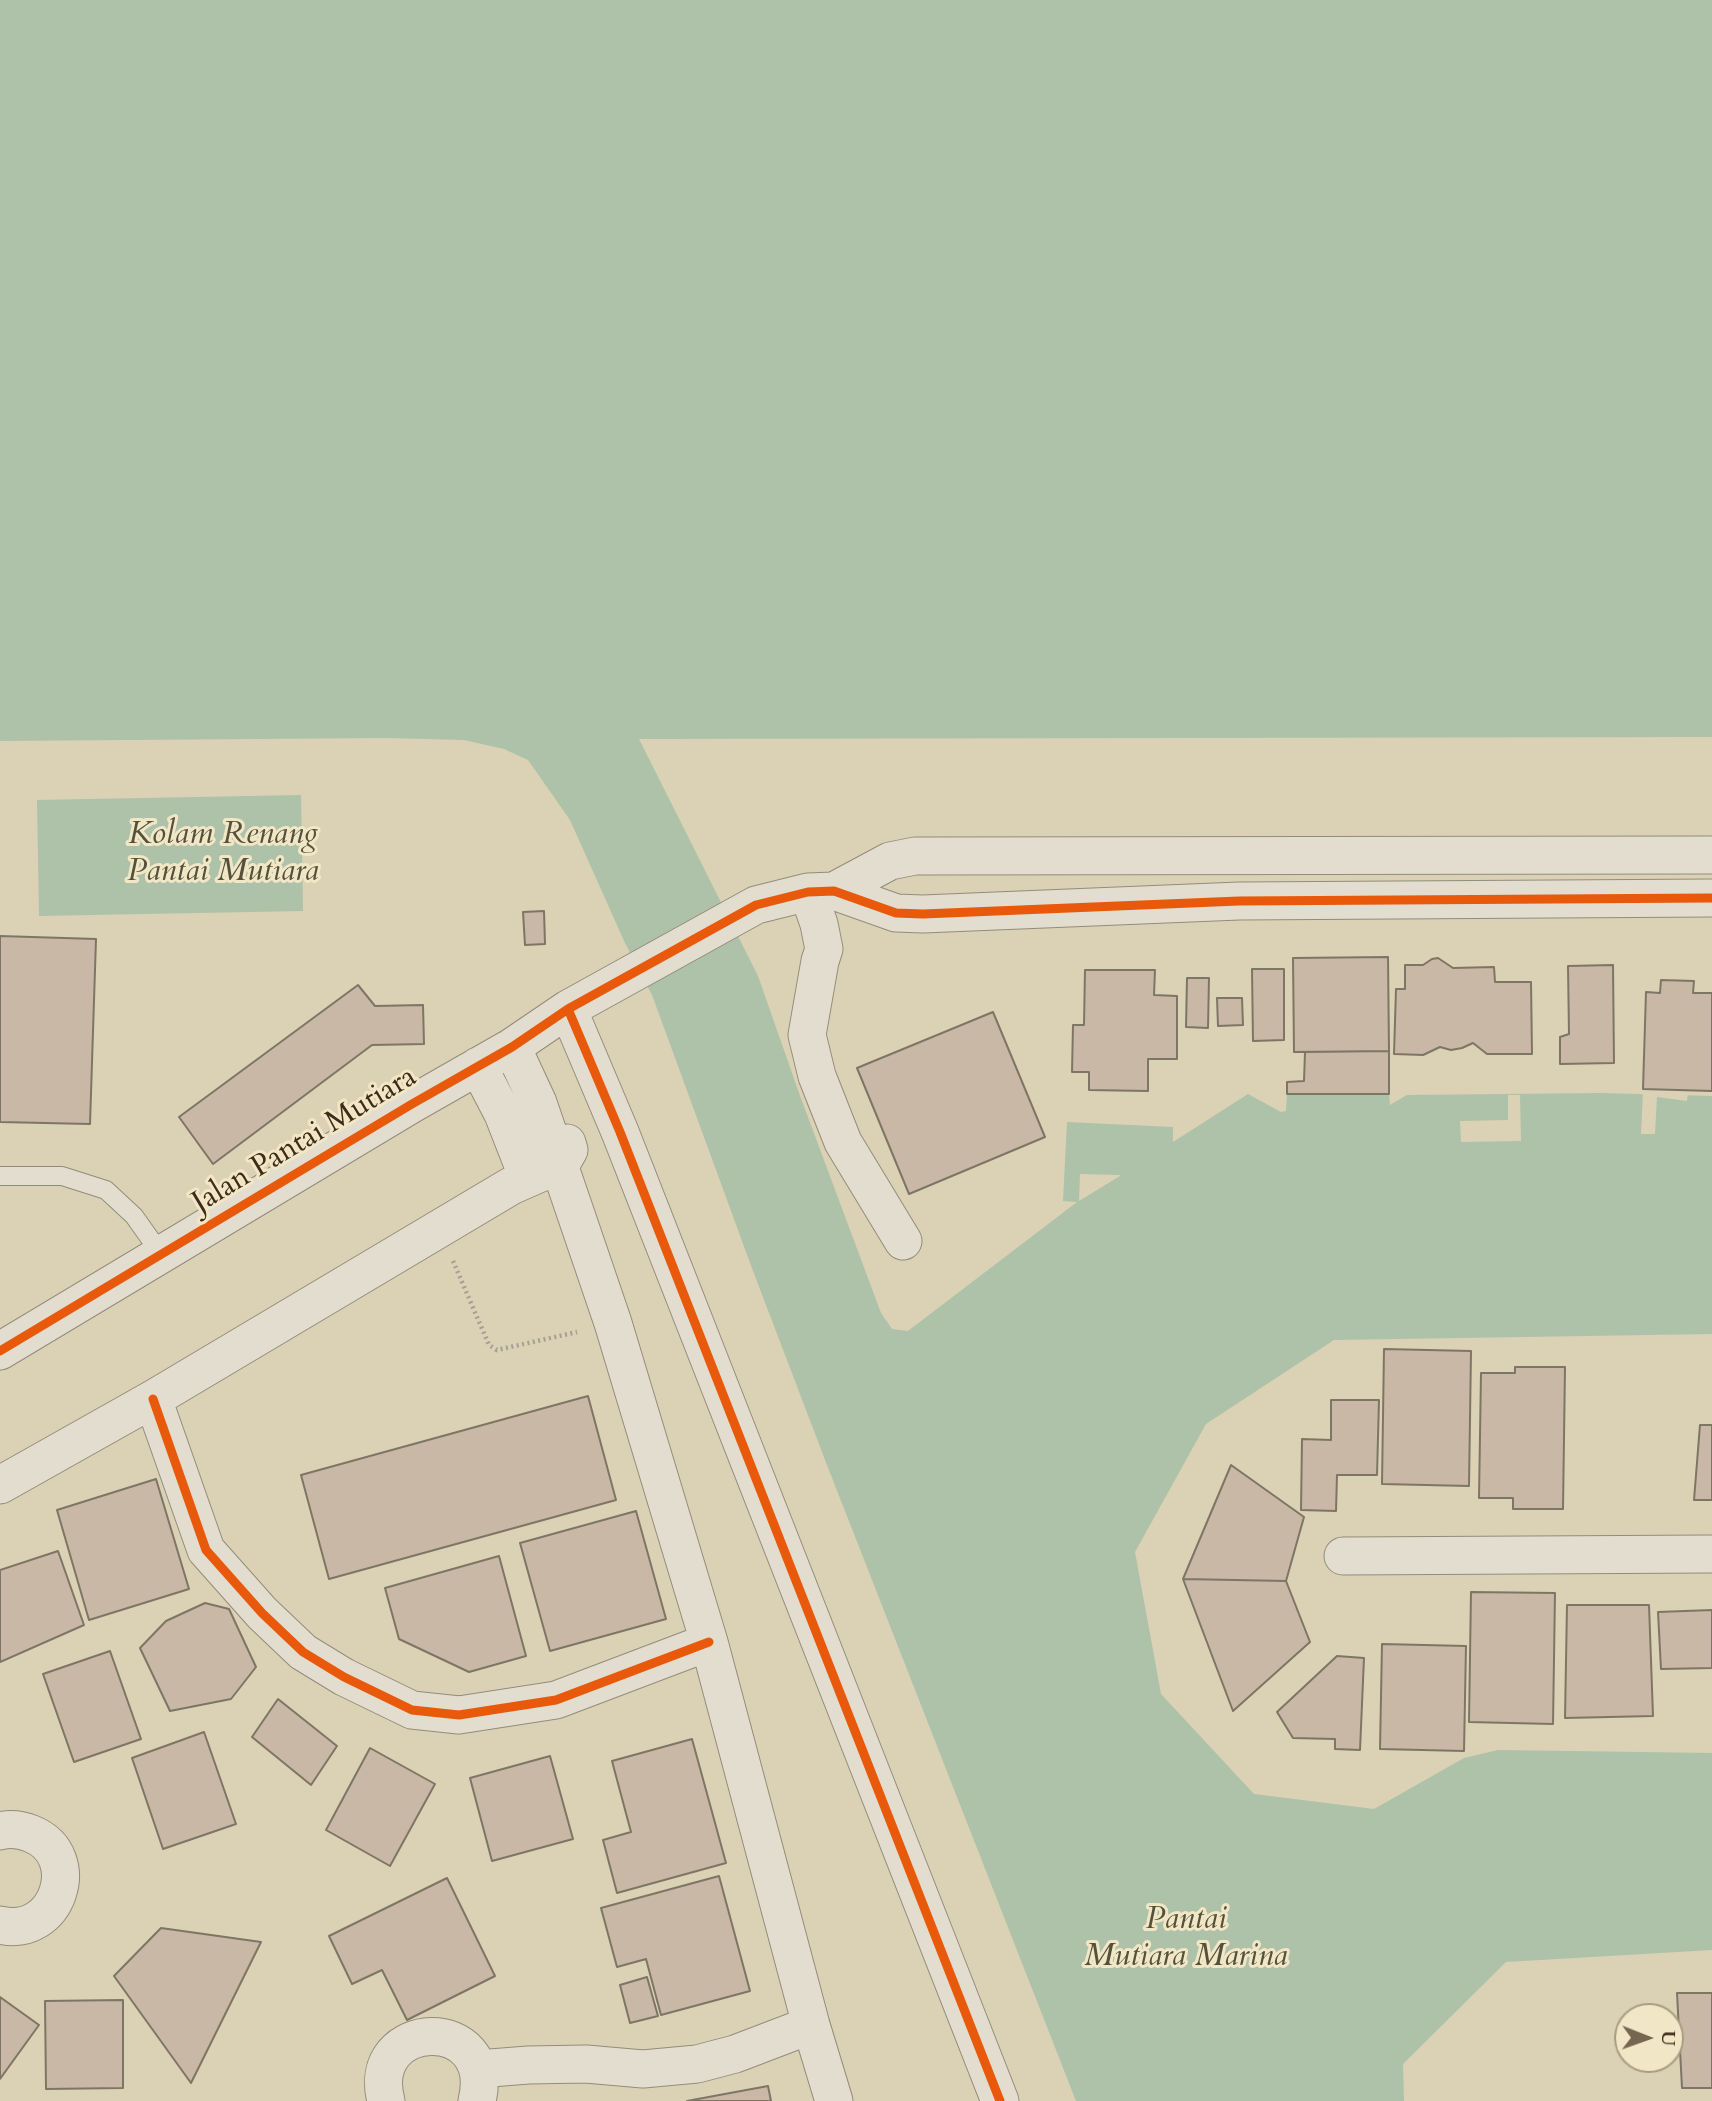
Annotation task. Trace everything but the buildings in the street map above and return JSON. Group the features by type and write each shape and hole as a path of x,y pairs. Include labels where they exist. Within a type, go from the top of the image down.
{"street":[{"name":"Jalan Pantai Mutiara","path":"0,1351 470,1071 568,1009 735,916 756,905 821,891 890,861 915,856 1712,855"},
{"path":"903,1241 843,1142 817,1076 807,1035 824,948 819,924 821,891 896,913 923,914 1239,901 1712,898"},
{"path":"568,1009 620,1132 1000,2101"},
{"path":"521,1040 538,1103 533,1176"},
{"path":"470,1071 503,1114 533,1176 613,1323 709,1642 811,2025 834,2101"},
{"path":"0,1485 153,1399 439,1228 533,1176"},
{"path":"153,1399 206,1549 262,1613 303,1652 344,1677 411,1710 458,1715 556,1699 709,1642"},
{"path":"1343,1556 1712,1554"},
{"path":"0,1831 22,1830 37,1836 50,1847 58,1862 61,1879 58,1895 50,1910 37,1921 20,1927 0,1925"},
{"path":"386,2101 382,2083 386,2066 395,2051 409,2041 425,2036 450,2039 470,2054 478,2085 528,2065 586,2064 643,2069 696,2064 735,2054 811,2025"}],"lane":[{"path":"0,1176 62,1176 106,1189 134,1216 161,1254"}],"path":[{"path":"439,1228 489,1345 497,1350 613,1323"}],"water":[{"name":"Pantai Mutiara Marina","path":"0,0 1712,0 1712,737 639,739 758,976 881,1313 892,1329 908,1331 1077,1202 1063,1201 1067,1122 1173,1127 1173,1142 1248,1094 1281,1112 1286,1111 1287,1094 1389,1094 1390,1105 1407,1095 1601,1093 1712,1096 1712,1334 1334,1340 1206,1424 1135,1552 1161,1694 1254,1794 1374,1809 1464,1758 1498,1750 1712,1753 1712,1950 1506,1962 1403,2064 1404,2101 1076,2101 827,1465 652,995 625,943 570,820 528,760 504,749 464,740 387,738 0,741","holes":["1080,1174 1120,1176 1079,1201"]},
{"name":"Kolam Renang Pantai Mutiara","path":"301,795 303,911 39,916 37,800"}],"pier":[{"path":"1643,1091 1688,1092 1687,1101 1657,1097 1655,1134 1641,1134"},
{"path":"1508,1095 1520,1095 1521,1141 1461,1142 1460,1121 1508,1120"}],"cycle path":[{"path":"0,1351 512,1047 568,1009 756,905 808,892 834,891 896,913 923,914 1239,901 1712,898"},
{"path":"568,1009 620,1132 1000,2101"},
{"path":"153,1399 206,1550 262,1613 303,1652 344,1677 412,1710 459,1715 556,1700 709,1642"}]}
